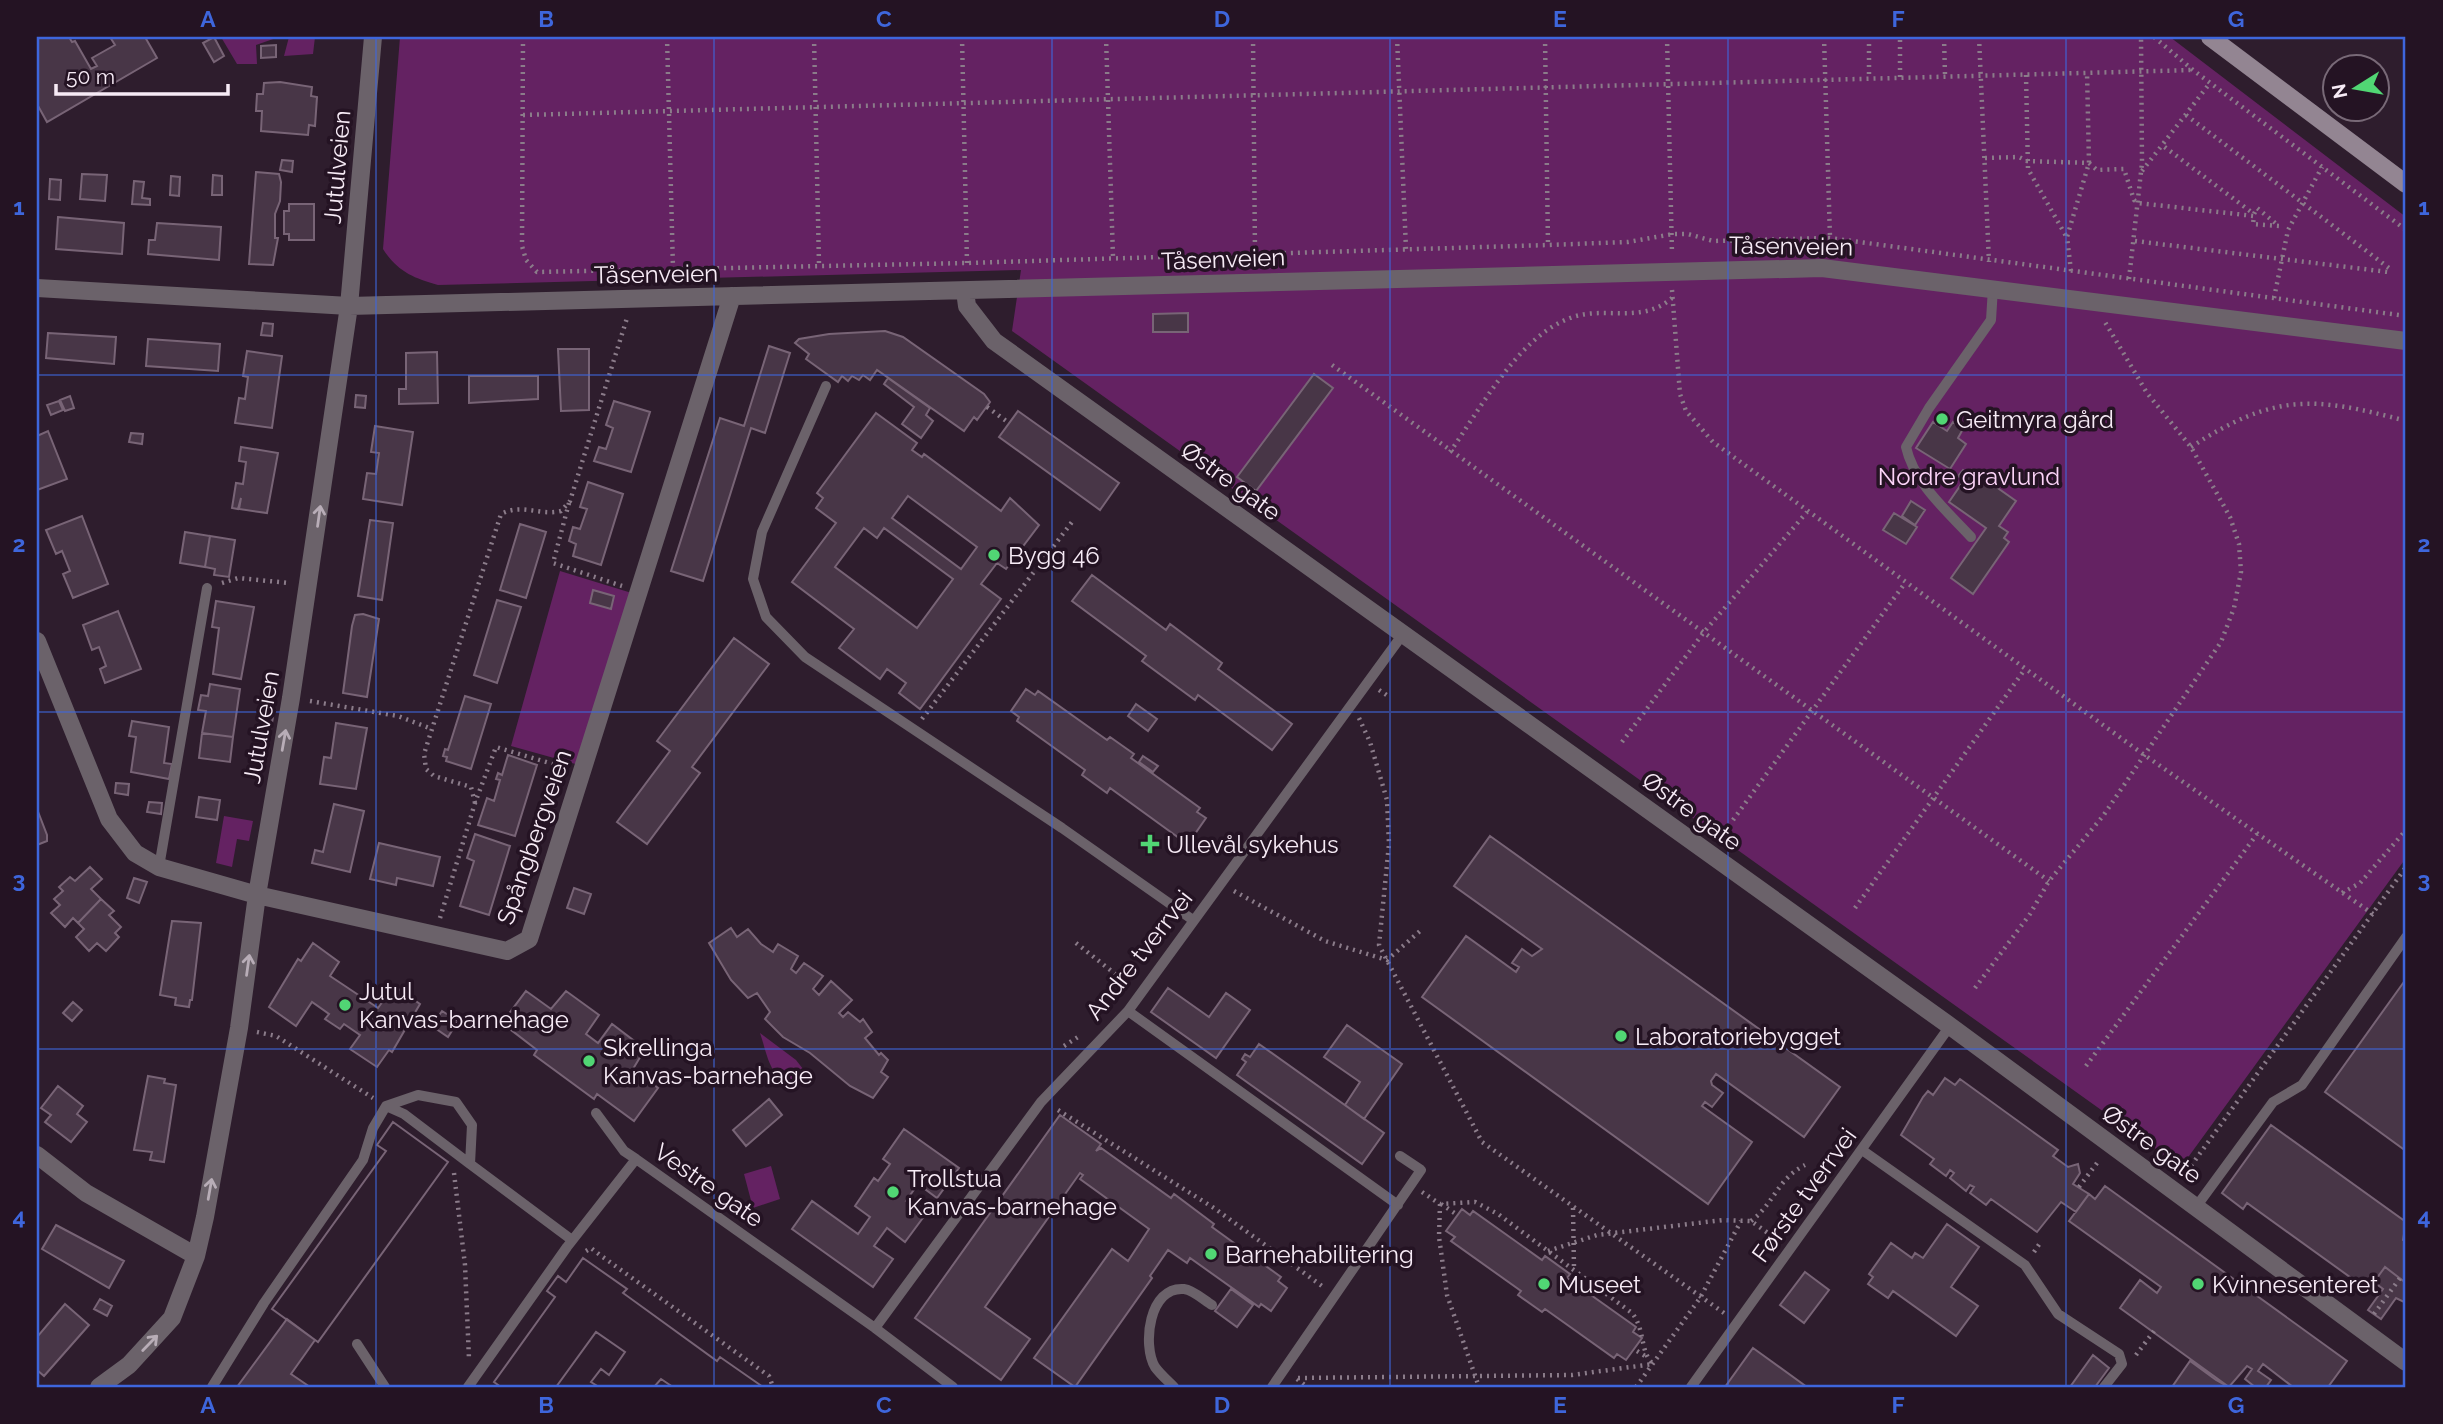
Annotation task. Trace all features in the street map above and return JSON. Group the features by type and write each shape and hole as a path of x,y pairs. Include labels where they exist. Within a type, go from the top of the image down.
{"street":[{"name":"Jutulveien","path":"99,1387 129,1365 172,1318 196,1256 239,1028 257,895 309,584 349,306 373,37"},
{"path":"2210,37 2406,184"},
{"name":"Tåsenveien","path":"37,288 349,306 1751,268 1860,271 2406,341"},
{"name":"Østre gate","path":"965,290 967,306 994,341 1950,1026 2406,1362"},
{"name":"Spångbergveien","path":"37,641 109,819 135,853 159,867 257,895 507,951 529,939 733,296"},
{"path":"37,1155 86,1193 196,1256"}],"lane":[{"path":"1971,537 1932,495 1910,463 1906,447 1928,408 1991,320 1993,288"},
{"path":"826,386 762,532 753,579 766,617 804,657 915,729 1194,920"},
{"path":"159,867 207,588"},
{"name":"Andre tverrvei","path":"875,1328 1041,1102 1128,1011 1403,634"},
{"path":"2196,1207 2273,1102 2302,1085 2406,937"},
{"path":"1128,1011 1398,1205"},
{"name":"Første tverrvei","path":"1691,1387 1950,1026"},
{"path":"212,1387 264,1303 363,1160 373,1128 386,1106 418,1095 456,1102 472,1125 470,1164"},
{"path":"386,1106 404,1114 572,1240"},
{"path":"596,1113 624,1151 636,1159"},
{"path":"1862,1150 2025,1265 2058,1314 2119,1354 2122,1364 2105,1387"},
{"path":"1272,1387 1421,1170 1401,1156"},
{"name":"Vestre gate","path":"469,1387 572,1240 636,1159 875,1328 953,1387"},
{"path":"1174,1387 1154,1365 1150,1334 1154,1306 1169,1291 1186,1289 1212,1305"},
{"path":"357,1344 385,1387"}],"path":[{"path":"523,37 522,246 526,260 537,272"},
{"path":"667,37 673,269"},
{"path":"814,37 819,264"},
{"path":"962,37 967,263"},
{"path":"1106,37 1113,257"},
{"path":"1253,37 1255,253"},
{"path":"1397,37 1406,249"},
{"path":"1545,37 1548,245"},
{"path":"1667,37 1672,258"},
{"path":"1824,37 1830,238"},
{"path":"1869,37 1869,78"},
{"path":"1900,37 1900,77"},
{"path":"1944,37 1945,75"},
{"path":"1979,37 1989,262"},
{"path":"2129,279 2141,173 2141,37"},
{"path":"2154,37 2193,70 2406,230"},
{"path":"523,115 2193,70"},
{"path":"2067,237 2089,163 2087,72"},
{"path":"2026,75 2028,169 2067,237 2071,271"},
{"path":"2141,173 2210,83"},
{"path":"2135,241 2388,272 2389,268 2186,115"},
{"path":"2162,145 2254,216"},
{"path":"1985,158 2019,157 2027,161 2089,163 2097,170 2124,169 2134,200 2138,203 2254,216"},
{"path":"2274,298 2288,230 2322,167"},
{"path":"2278,226 2257,208 2253,223 2288,230"},
{"path":"1672,285 1680,394 1686,411 1713,442 2143,754 2373,914"},
{"path":"633,298 553,563 640,592"},
{"path":"1450,452 1519,355 1543,331 1572,316 1659,310 1673,298"},
{"path":"1975,988 2030,914 2049,881 2103,816 2221,642 2234,608 2241,572 2239,544 2230,517 2191,447 2147,393 2108,331 2096,302"},
{"path":"1332,365 2049,881"},
{"path":"2191,447 2259,411 2301,402 2350,406 2406,421"},
{"path":"986,407 1009,423"},
{"path":"475,803 471,787 434,776 426,769 424,754 501,514 522,508 561,512 570,501"},
{"path":"1622,742 1704,632 1807,512"},
{"path":"915,729 1072,522"},
{"path":"207,588 238,578 309,584"},
{"path":"1733,820 1905,583"},
{"path":"1855,908 1932,796 2025,669"},
{"path":"1378,690 1388,696"},
{"path":"291,698 398,716 432,729"},
{"path":"1358,718 1370,742 1387,800 1389,844 1379,945 1482,1142 1726,1314"},
{"path":"435,936 475,803 496,747 582,772"},
{"path":"2342,893 2360,883 2406,830"},
{"path":"2086,1066 2257,834"},
{"path":"2180,1180 2404,875 2406,867"},
{"path":"1220,884 1325,941 1387,960"},
{"path":"1387,960 1420,930"},
{"path":"1076,943 1132,986"},
{"path":"239,1028 276,1036 386,1106"},
{"path":"1058,1110 1214,1208 1336,1296"},
{"path":"449,1148 465,1265 469,1387"},
{"path":"2079,1187 2097,1163"},
{"path":"1751,1221 1760,1214 1788,1173 1805,1165"},
{"path":"1412,1184 1456,1214"},
{"path":"1440,1204 1475,1202 1548,1251 1632,1313 1641,1325 1646,1357"},
{"path":"1440,1204 1438,1237 1447,1295 1479,1387"},
{"path":"1573,1207 1576,1240 1574,1270"},
{"path":"1548,1251 1576,1240 1723,1220 1751,1221 1775,1238"},
{"path":"1636,1387 1700,1298 1741,1221"},
{"path":"2034,1252 2040,1243"},
{"path":"584,1252 591,1248 769,1376 773,1380 773,1387"},
{"path":"2374,1314 2400,1278"},
{"path":"2135,1356 2154,1331"},
{"path":"1637,1351 1653,1364"},
{"path":"1294,1378 1572,1375 1653,1364"}],"green space":[{"path":"221,37 279,37 256,45 257,64 237,64"},
{"path":"289,37 315,37 313,54 284,56"},
{"name":"Nordre gravlund","path":"400,37 2170,37 2406,217 2406,858 2181,1167 1012,331 1021,270 438,285 406,273 383,249"},
{"path":"560,571 635,594 579,765 511,746"},
{"path":"224,816 253,821 249,841 237,839 232,867 216,863"},
{"path":"760,1033 796,1060 810,1078 798,1088 781,1080 768,1059"},
{"path":"771,1166 780,1199 753,1208 744,1174"}],"building":[{"path":"37,37 69,37 72,42 75,41 91,69 97,66 92,58 115,45 110,37 145,37 157,58 47,122 37,104"},
{"path":"214,37 224,56 214,62 203,43"},
{"path":"276,45 276,57 261,58 261,46"},
{"path":"280,82 312,87 311,96 317,97 315,126 309,125 308,135 261,131 262,111 256,111 257,94 263,94 264,83"},
{"path":"282,160 293,161 292,172 280,170"},
{"path":"256,172 279,174 281,182 280,201 275,214 275,238 278,238 273,265 249,264"},
{"path":"82,174 107,175 105,201 80,199"},
{"path":"213,175 222,176 222,195 212,195"},
{"path":"171,176 180,177 179,196 170,195"},
{"path":"50,179 61,180 60,200 49,199"},
{"path":"134,181 144,182 142,198 150,199 150,205 132,204"},
{"path":"289,204 314,204 314,240 289,240 289,234 284,234 284,211 289,211"},
{"path":"58,217 124,223 122,254 56,249"},
{"path":"157,223 221,227 219,260 148,254 149,240 155,240"},
{"path":"1188,313 1188,332 1153,332 1153,314"},
{"path":"263,323 273,324 272,336 261,335"},
{"path":"885,331 903,337 984,394 990,402 977,420 974,417 964,431 877,370 870,380 863,375 859,380 852,376 848,381 842,376 838,382 806,359 809,354 795,343 799,339 829,334"},
{"path":"48,333 116,337 114,364 46,358"},
{"path":"148,339 220,344 218,371 146,366"},
{"path":"769,346 790,353 765,433 751,428 703,581 671,571 720,418 744,426"},
{"path":"558,349 589,349 589,410 561,411"},
{"path":"247,351 282,356 272,428 235,423 239,398 245,399 248,377 243,376"},
{"path":"437,352 438,403 399,404 399,389 406,389 406,353"},
{"path":"1314,374 1333,388 1256,491 1237,477"},
{"path":"469,376 538,376 538,399 469,403"},
{"path":"888,378 930,408 926,415 933,421 921,438 902,424 914,407 884,384"},
{"path":"356,395 366,396 365,408 355,407"},
{"path":"70,396 74,408 65,411 60,400"},
{"path":"59,401 63,410 51,415 47,405"},
{"path":"614,401 650,412 631,472 594,461 599,447 606,449 613,428 606,425"},
{"path":"1018,411 1119,483 1100,510 999,437"},
{"name":"Bygg 46","path":"876,413 917,443 912,450 922,457 924,454 1001,511 1010,498 1039,525 1006,569 997,563 981,584 1001,599 920,709 899,693 906,683 887,669 880,679 839,648 854,629 792,582 836,523 816,508 823,498 817,493","holes":["908,496 977,547 961,569 892,518","864,528 877,538 884,528 953,579 917,628 835,567"]},
{"path":"1933,422 1947,431 1953,422 1963,429 1958,438 1966,444 1950,469 1916,448"},
{"path":"375,426 413,432 402,505 363,499 367,473 376,474 379,453 371,452"},
{"path":"48,431 67,479 37,490 37,436"},
{"path":"131,433 143,434 142,444 129,442"},
{"path":"241,447 278,453 267,513 239,509 241,498 238,509 232,508 236,483 243,484 246,462 239,461"},
{"path":"1963,470 1969,474 1972,470 2016,501 1999,526 2008,532 2004,538 2009,542 1973,594 1951,578 1986,528 1949,502 1964,480 1958,476"},
{"path":"588,482 623,494 601,565 573,556 576,544 569,541 573,527 580,529 587,509 580,507"},
{"path":"1911,501 1925,510 1915,525 1902,516"},
{"path":"1894,513 1917,527 1906,544 1883,530"},
{"path":"82,516 108,584 73,598 63,574 70,571 62,551 56,554 46,530"},
{"path":"370,520 393,523 382,600 358,596"},
{"path":"520,524 546,532 526,598 500,590"},
{"path":"185,532 210,536 205,567 180,563"},
{"path":"210,536 235,540 229,577 214,575 215,569 205,567"},
{"path":"1092,575 1166,630 1170,624 1222,663 1218,669 1292,724 1272,750 1198,695 1195,700 1142,661 1146,656 1072,601"},
{"path":"593,590 614,596 611,609 590,603"},
{"path":"497,600 521,607 497,683 474,675"},
{"path":"216,601 254,607 241,679 213,674 219,628 212,627"},
{"path":"118,611 141,669 105,683 100,669 106,666 99,647 92,650 83,625"},
{"path":"363,614 379,619 367,697 343,693 352,626 355,615"},
{"path":"734,638 769,664 692,767 700,773 647,844 617,822 670,751 657,741"},
{"path":"210,684 240,689 233,737 202,733 206,711 198,710 201,695 208,696"},
{"path":"1026,689 1035,695 1038,691 1107,740 1110,737 1134,754 1131,758 1200,808 1197,812 1206,818 1190,841 1181,834 1179,838 1110,788 1107,793 1082,775 1085,770 1017,721 1019,717 1011,711"},
{"path":"465,696 491,704 471,769 446,761 447,757 443,756 445,749 448,750"},
{"path":"1136,704 1157,719 1148,731 1128,716"},
{"path":"263,715 273,717 271,729 261,728"},
{"path":"132,721 169,727 164,763 172,764 169,779 131,772 136,737 129,736"},
{"path":"336,723 367,728 356,789 320,784 324,757 331,758"},
{"path":"202,733 233,737 230,762 199,758"},
{"path":"508,755 537,765 515,836 478,825 487,798 494,801 500,780 496,779 498,773 502,775"},
{"path":"1143,756 1158,766 1153,772 1139,762"},
{"path":"116,783 129,784 128,795 115,793"},
{"path":"199,797 220,800 217,820 196,817"},
{"path":"149,802 162,803 161,814 147,812"},
{"path":"334,804 364,811 350,872 312,863 315,850 323,852"},
{"path":"37,809 47,841 37,845"},
{"path":"475,834 510,846 489,915 460,906 474,861 467,858"},
{"name":"Laboratoriebygget","path":"1490,836 1840,1087 1804,1137 1716,1074 1711,1081 1712,1085 1723,1093 1712,1107 1705,1102 1702,1106 1752,1142 1708,1204 1422,997 1466,936 1516,972 1519,967 1512,963 1522,949 1532,956 1542,949 1454,886"},
{"path":"379,843 440,857 433,886 397,878 396,885 370,879"},
{"path":"90,867 102,879 91,889 101,899 78,923 73,918 65,927 51,913 60,905 54,899 63,891 59,887 70,877 75,881"},
{"path":"134,878 147,882 139,903 127,898"},
{"path":"574,888 591,894 584,914 567,908"},
{"path":"101,899 114,911 109,915 121,927 115,933 119,937 106,951 97,943 89,951 76,937 84,929 78,923"},
{"path":"172,921 201,923 189,1007 175,1005 176,998 160,995"},
{"path":"731,928 737,937 748,929 761,944 773,952 778,944 798,956 791,969 796,973 804,963 823,976 813,989 819,995 831,981 852,1000 839,1013 843,1017 848,1012 860,1022 863,1019 872,1032 865,1038 879,1055 881,1053 888,1060 881,1072 888,1077 873,1098 850,1086 810,1053 783,1037 765,1019 770,1012 757,993 748,998 731,980 709,943"},
{"name":"Jutul Kanvas-barnehage","path":"313,943 339,962 330,976 378,1008 394,986 420,1004 392,1052 389,1050 377,1067 350,1049 360,1035 344,1024 340,1029 325,1019 329,1014 312,1002 296,1026 269,1007 298,959 301,961"},
{"path":"2406,979 2406,1151 2325,1092"},
{"path":"1168,988 1209,1017 1226,993 1250,1010 1216,1058 1151,1012"},
{"name":"Skrellinga Kanvas-barnehage","path":"526,991 551,1009 566,991 599,1015 586,1034 598,1043 612,1024 645,1049 633,1069 658,1088 634,1121 597,1094 594,1099 534,1055 537,1050 502,1023"},
{"path":"73,1002 82,1010 72,1021 63,1013"},
{"path":"442,1011 458,1021 448,1037 432,1026"},
{"path":"1347,1025 1402,1064 1364,1119 1345,1105 1360,1082 1324,1057"},
{"path":"1259,1044 1384,1133 1362,1164 1237,1075 1246,1062 1242,1059 1245,1054 1250,1057"},
{"path":"148,1076 165,1079 164,1083 176,1085 164,1162 150,1160 152,1152 134,1150"},
{"path":"1945,1078 1955,1085 1960,1079 2058,1150 2053,1156 2068,1167 2078,1164 2080,1173 2073,1184 2089,1194 2076,1212 2061,1202 2037,1232 1991,1199 1986,1205 1970,1193 1974,1187 1970,1185 1966,1191 1950,1178 1954,1173 1950,1170 1946,1176 1930,1164 1934,1159 1901,1135 1923,1097 1928,1091 1933,1095"},
{"path":"58,1086 83,1106 77,1114 87,1122 71,1142 45,1122 51,1115 41,1108"},
{"path":"769,1099 782,1115 746,1146 733,1130"},
{"name":"Barnehabilitering","path":"1060,1115 1101,1144 1096,1151 1101,1148 1171,1198 1174,1194 1214,1224 1212,1227 1281,1277 1278,1281 1287,1288 1271,1311 1261,1304 1259,1307 1190,1258 1187,1263 1168,1250 1150,1276 1152,1278 1075,1387 1034,1358 1112,1249 1128,1261 1149,1229 1080,1179 1083,1175 1080,1173 985,1307 1030,1339 1001,1380 915,1318"},
{"path":"393,1122 448,1162 318,1342 272,1309 386,1151 377,1145"},
{"path":"393,1122 448,1162 318,1342 272,1309 386,1151 377,1145"},
{"path":"2271,1125 2406,1222 2403,1240 2406,1242 2406,1283 2385,1267 2368,1290 2247,1203 2243,1209 2222,1193"},
{"path":"904,1129 959,1168 937,1198 918,1184 906,1201 925,1215 905,1242 887,1228 874,1246 893,1259 873,1287 792,1229 812,1201 858,1234 870,1217 855,1206 874,1178 878,1181 890,1164 883,1159"},
{"name":"Kvinnesenteret","path":"2105,1186 2347,1361 2328,1387 2293,1387 2263,1364 2258,1371 2271,1380 2266,1387 2255,1387 2245,1379 2252,1369 2247,1366 2229,1387 2120,1308 2140,1280 2157,1293 2161,1287 2069,1221 2089,1194 2095,1199"},
{"name":"Museet","path":"1462,1209 1470,1215 1473,1211 1542,1260 1545,1256 1570,1274 1567,1278 1636,1327 1633,1332 1642,1338 1626,1360 1617,1354 1614,1358 1545,1309 1542,1312 1518,1295 1521,1291 1451,1241 1455,1237 1446,1231"},
{"path":"1947,1224 1979,1247 1951,1287 1978,1306 1956,1336 1893,1291 1888,1298 1868,1284 1873,1277 1869,1274 1891,1243 1912,1258 1915,1253 1923,1258"},
{"path":"56,1225 124,1261 109,1288 42,1249"},
{"path":"583,1258 627,1289 623,1293 717,1361 720,1357 763,1387 673,1387 661,1379 654,1387 599,1387 591,1382 601,1369 609,1375 625,1352 596,1332 556,1387 501,1387 494,1382 555,1297 547,1291 558,1276 566,1282"},
{"path":"583,1258 627,1289 623,1293 717,1361 720,1357 763,1387 673,1387 661,1379 654,1387 599,1387 591,1382 601,1369 609,1375 625,1352 596,1332 556,1387 501,1387 494,1382 555,1297 547,1291 558,1276 566,1282"},
{"path":"2385,1267 2406,1283 2406,1303 2396,1298 2381,1319 2368,1310 2383,1289 2374,1282"},
{"path":"1805,1272 1829,1290 1804,1323 1780,1305"},
{"path":"1231,1289 1253,1305 1237,1327 1215,1311"},
{"path":"100,1299 112,1306 107,1316 94,1309"},
{"path":"65,1304 89,1325 44,1376 37,1370 37,1337"},
{"path":"287,1319 315,1340 291,1374 310,1387 237,1387"},
{"path":"1753,1348 1807,1387 1725,1387"},
{"path":"2093,1355 2109,1368 2095,1387 2070,1387"},
{"path":"2190,1361 2216,1380 2229,1387 2172,1387"}],"place":[{"name":"Geitmyra gård","path":"1942,419"},
{"name":"Bygg 46","path":"994,555"},
{"name":"Ullevål sykehus","path":"1150,844"},
{"name":"Jutul Kanvas-barnehage","path":"345,1005"},
{"name":"Laboratoriebygget","path":"1621,1036"},
{"name":"Skrellinga Kanvas-barnehage","path":"589,1061"},
{"name":"Trollstua Kanvas-barnehage","path":"893,1192"},
{"name":"Barnehabilitering","path":"1211,1254"},
{"name":"Museet","path":"1544,1284"},
{"name":"Kvinnesenteret","path":"2198,1284"}]}
